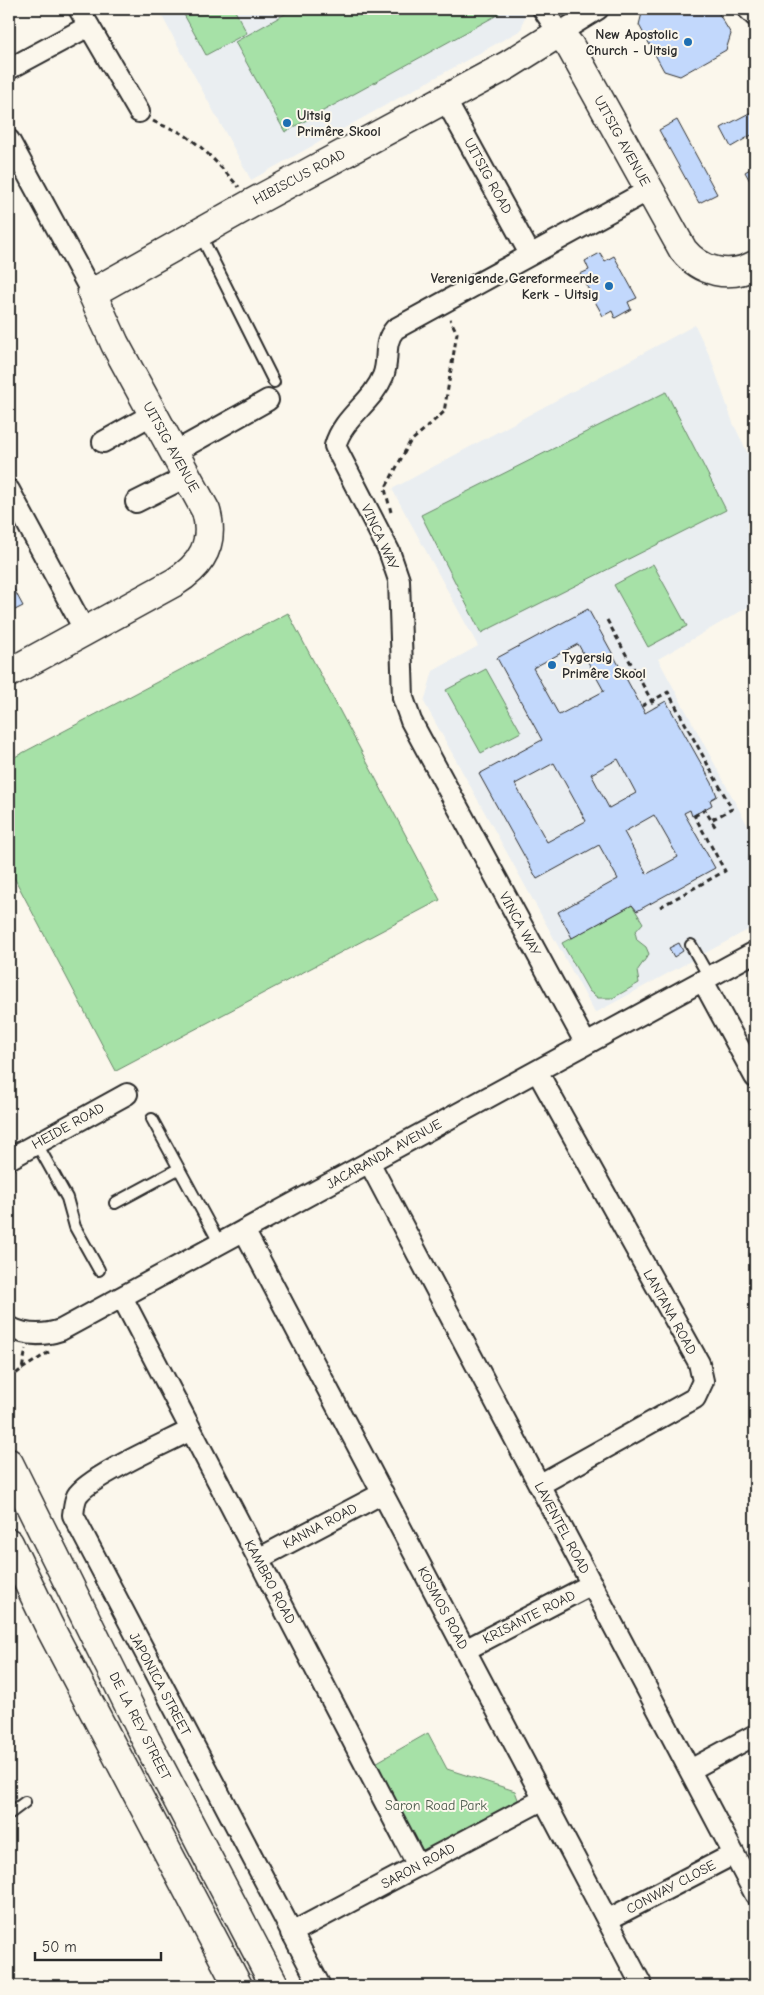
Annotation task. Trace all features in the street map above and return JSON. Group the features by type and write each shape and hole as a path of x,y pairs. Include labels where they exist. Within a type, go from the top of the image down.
{"street":[{"name":"UITSIG AVENUE","path":"543,9 570,46 683,250 689,257 705,268 733,273 755,265"},
{"path":"748,9 755,16"},
{"path":"560,33 602,12"},
{"path":"9,69 84,17 139,112"},
{"name":"HIBISCUS ROAD","path":"92,293 254,202 445,99 560,33"},
{"name":"UITSIG ROAD","path":"445,99 530,254"},
{"name":"UITSIG AVENUE","path":"9,140 92,293 106,328 188,476 209,520 210,533 203,558 190,573 9,673"},
{"name":"VINCA WAY","path":"586,1044 411,722 403,698 398,574 389,551 336,446 341,430 376,388 383,376 388,337 395,328 649,190"},
{"path":"175,452 271,391"},
{"path":"104,442 153,414"},
{"path":"136,502 188,476"},
{"path":"9,490 85,631"},
{"name":"JACARANDA AVENUE","path":"9,1327 26,1334 50,1334 61,1330 755,952"},
{"path":"706,979 755,1077"},
{"name":"LANTANA ROAD","path":"537,1071 699,1363 703,1375 702,1387 694,1398 539,1485"},
{"name":"HEIDE ROAD","path":"9,1159 127,1094"},
{"name":"LAVENTEL ROAD","path":"370,1162 755,1894"},
{"name":"KOSMOS ROAD","path":"244,1230 642,1986"},
{"name":"KAMBRO ROAD","path":"122,1298 418,1866"},
{"name":"JAPONICA STREET","path":"191,1430 100,1478 83,1490 77,1496 73,1515 320,1986"},
{"name":"DE LA REY STREET","path":"9,1463 146,1740 275,1986"},
{"name":"KANNA ROAD","path":"258,1559 383,1493"},
{"path":"9,1543 76,1677 238,1986"},
{"name":"KRISANTE ROAD","path":"465,1650 592,1584"},
{"path":"690,1770 755,1735"},
{"name":"SARON ROAD","path":"291,1932 544,1799"},
{"name":"CONWAY CLOSE","path":"608,1920 734,1854"}],"lane":[{"path":"199,233 271,391"},
{"path":"691,944 706,979"},
{"path":"152,1119 220,1244"},
{"path":"37,1144 67,1198 75,1228 99,1270"},
{"path":"115,1203 178,1169"},
{"path":"9,1814 25,1802"}],"path":[{"path":"139,112 165,128 180,132 198,145 254,202"},
{"path":"392,514 385,489 410,442 444,412 457,332 443,302"},
{"path":"607,620 655,707"},
{"path":"642,706 668,692 732,809 711,820"},
{"path":"660,907 725,871 694,815 705,810 716,828"},
{"path":"22,1369 27,1346"},
{"path":"9,1379 51,1351"}],"shaded area":[{"name":"Uitsig Primêre Skool","path":"158,9 521,9 525,16 521,30 251,180"},
{"name":"Tygersig Primêre Skool","path":"695,325 711,359 733,423 755,468 755,603 658,659 755,839 755,926 595,1013 424,702 433,671 478,646 392,489"}],"green space":[{"path":"181,9 234,9 247,33 206,55"},
{"path":"294,9 496,9 499,14 285,132 235,42"},
{"path":"666,392 726,510 481,633 421,515"},
{"path":"653,564 687,626 648,647 614,585"},
{"path":"288,613 440,900 116,1071 9,868 9,760"},
{"path":"486,669 521,732 481,753 446,690"},
{"path":"632,905 643,923 635,932 637,940 646,947 649,954 637,971 639,983 613,998 598,998 589,991 562,943"},
{"name":"Saron Road Park","path":"428,1733 447,1769 515,1791 519,1802 429,1851 420,1849 372,1765"}],"building":[{"name":"New Apostolic Church - Uitsig","path":"643,9 716,9 731,34 726,50 680,76 664,71 639,25"},
{"path":"755,110 755,133 731,147 721,128"},
{"path":"677,120 717,194 699,203 659,130"},
{"path":"755,166 755,190 745,172"},
{"name":"Verenigende Gereformeerde Kerk - Uitsig","path":"600,253 605,261 614,256 637,298 628,302 631,309 615,318 612,311 603,316 580,274 589,270 585,261"},
{"path":"9,580 23,606 9,613"},
{"path":"588,609 645,713 666,701 712,783 717,796 710,800 712,805 692,816 690,810 684,813 715,868 637,911 632,905 572,938 558,912 618,879 599,845 537,879 479,774 542,740 497,658","holes":["578,644 604,691 559,715 533,668","618,759 636,793 609,808 591,774","554,763 586,821 547,842 515,784","654,815 678,857 647,874 624,832"]},
{"path":"679,943 683,951 674,957 669,948"}],"place":[{"name":"New Apostolic Church - Uitsig","path":"688,42"},
{"name":"Uitsig Primêre Skool","path":"287,123"},
{"name":"Verenigende Gereformeerde Kerk - Uitsig","path":"609,286"},
{"name":"Tygersig Primêre Skool","path":"552,665"}]}
